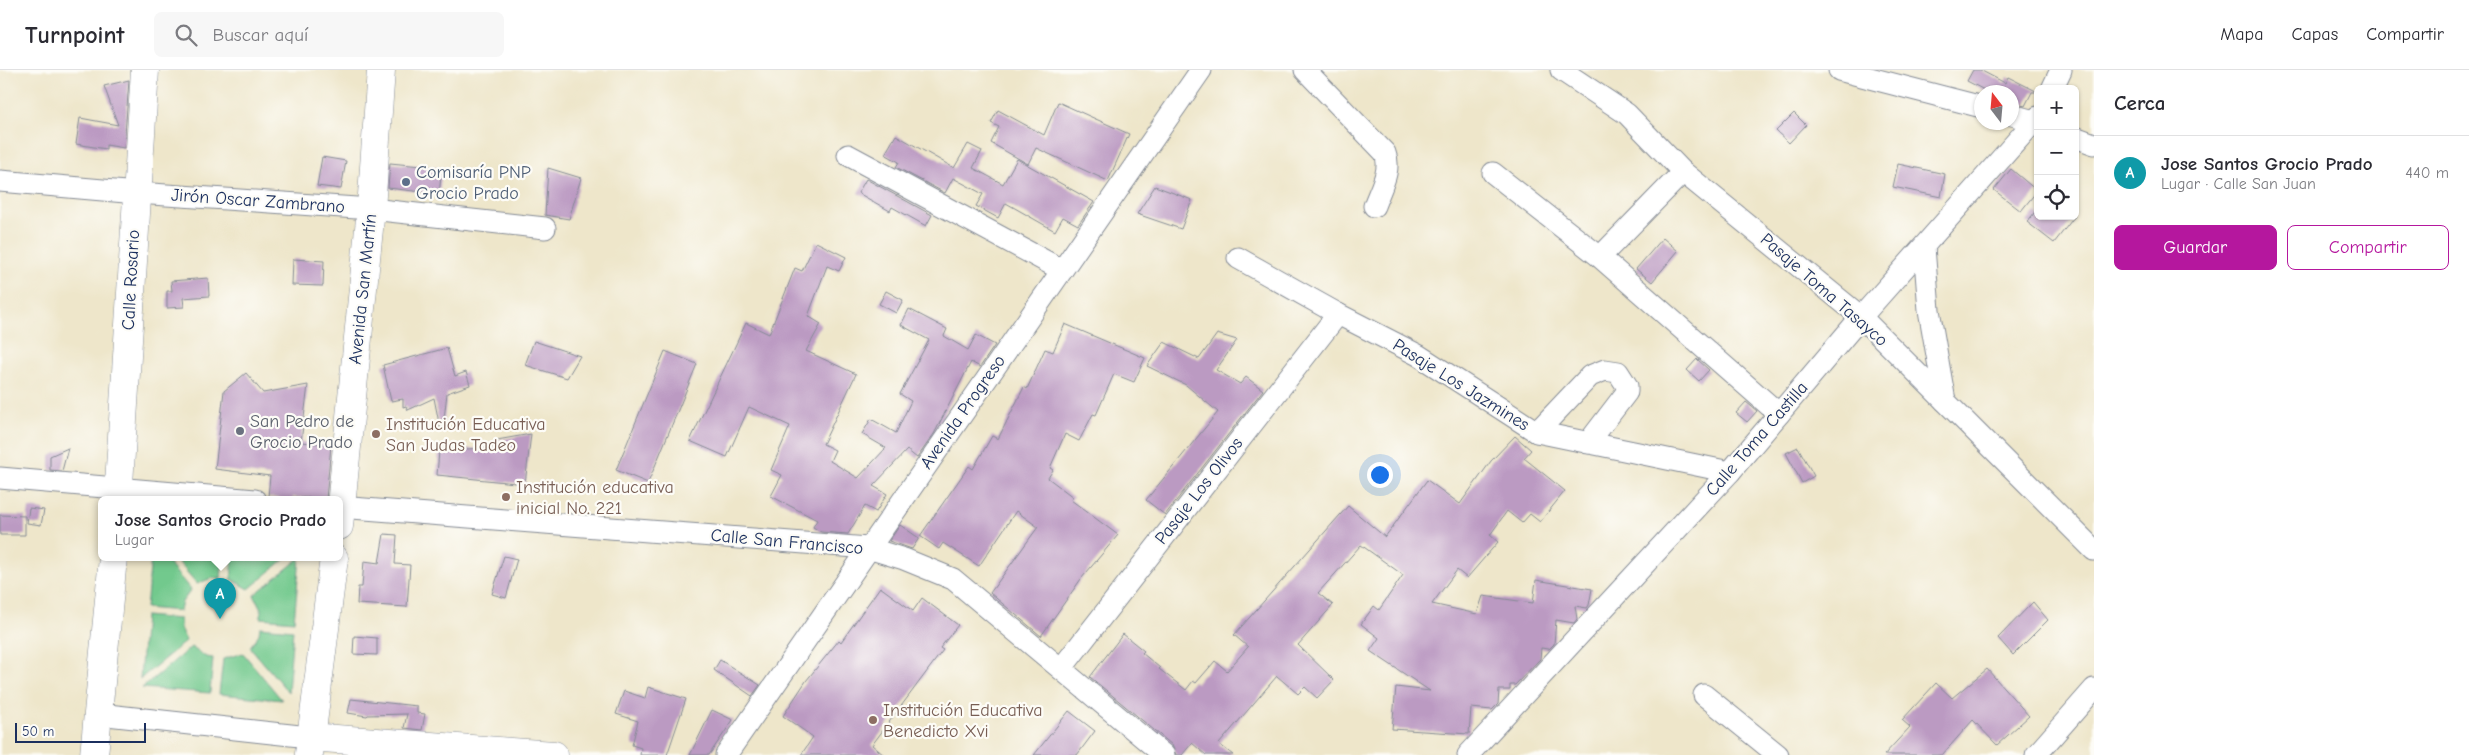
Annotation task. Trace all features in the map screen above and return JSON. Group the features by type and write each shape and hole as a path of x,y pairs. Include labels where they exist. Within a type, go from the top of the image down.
{"main road":[{"name":"Calle Rosario","path":"119,495 145,70"},
{"name":"Avenida San Martín","path":"342,496 372,209 381,70"},
{"path":"94,755 113,561"},
{"path":"334,561 309,746 554,755"}],"street":[{"name":"Avenida Progreso","path":"726,755 1201,70"},
{"path":"1305,70 1384,153 1388,161 1387,172 1374,206"},
{"name":"Pasaje Toma Tasayco","path":"1561,70 1627,114 1683,172 1861,317 2094,550"},
{"path":"1839,70 1974,105"},
{"path":"2054,85 2061,70"},
{"path":"2019,116 2034,119"},
{"name":"Calle Toma Castilla","path":"1468,755 1730,472 1861,317 2034,123"},
{"path":"2079,138 2094,144"},
{"path":"848,155 1062,270"},
{"path":"1600,258 1683,172"},
{"path":"1493,173 1600,258 1779,414"},
{"name":"Jirón Oscar Zambrano","path":"0,181 136,193 372,209 545,228"},
{"path":"1924,247 1930,310 1945,401"},
{"name":"Pasaje Los Jazmines","path":"1238,258 1338,314 1418,355 1537,432 1730,472"},
{"name":"Pasaje Los Olivos","path":"1061,669 1338,314"},
{"path":"1537,432 1590,376 1605,370 1618,372 1627,386 1627,392 1588,443"},
{"path":"0,478 119,495 146,496"},
{"name":"Calle San Francisco","path":"343,513 868,548 904,559 953,579 1164,755"},
{"path":"2036,755 2094,689"},
{"path":"1704,695 1778,755"},
{"path":"98,714 309,746"}],"green space":[{"path":"151,561 167,561 191,590 182,602 180,611 146,608"},
{"path":"178,561 223,561 221,578 212,578 197,584"},
{"path":"233,561 282,561 249,589 231,579"},
{"path":"296,561 300,561 294,621 261,618 261,609 254,595"},
{"path":"145,616 180,619 180,628 186,641 140,679"},
{"path":"260,627 293,630 288,692 250,647 259,634"},
{"path":"191,647 206,657 213,658 210,693 142,688"},
{"path":"243,653 282,700 219,694 223,659"}],"building":[{"path":"1973,70 1980,70 2005,83 2008,77 2034,90 2034,92 2032,92 2025,106 2019,105 2019,85 1975,85 1967,81"},
{"path":"129,80 124,148 106,145 106,149 76,144 80,118 118,125 104,86"},
{"path":"1058,102 1129,134 1108,181 1036,148 1028,164 991,143 999,127 991,123 998,110 1044,135"},
{"path":"1794,113 1806,125 1789,143 1776,131"},
{"path":"896,135 954,168 968,144 982,151 973,168 1003,184 1017,159 1094,202 1078,225 1063,217 1055,231 1006,203 998,218 976,206 983,194 953,178 945,193 896,167 899,162 885,154"},
{"path":"322,157 346,161 341,189 317,186"},
{"path":"390,163 442,168 439,194 388,188"},
{"path":"1898,164 1945,174 1941,197 1893,187"},
{"path":"548,168 581,178 569,219 545,215"},
{"path":"2011,169 2034,188 2034,195 2021,211 1994,190"},
{"path":"866,179 932,215 926,226 892,207 890,211 858,193"},
{"path":"1155,186 1192,200 1181,229 1137,214"},
{"path":"2034,213 2034,220 2072,220 2054,243 2027,222"},
{"path":"1663,238 1678,251 1652,282 1636,269"},
{"path":"816,242 846,257 839,271 827,266 808,316 821,324 806,351 856,374 823,444 835,450 830,461 858,478 886,448 862,434 871,419 896,433 911,401 900,394 929,340 901,325 909,309 947,329 944,336 968,350 976,335 995,345 980,367 971,362 934,434 917,458 907,450 873,486 887,494 876,512 865,506 848,534 821,532 813,527 817,520 771,496 782,475 771,470 790,426 749,407 727,457 690,441 746,323 769,334 795,268 802,271"},
{"path":"293,259 324,261 323,286 292,285"},
{"path":"208,278 209,296 183,298 184,307 167,308 167,291 172,291 171,281"},
{"path":"886,291 903,300 896,313 879,304"},
{"path":"1065,324 1145,358 1134,382 1114,374 1096,415 1093,414 1079,441 1065,434 1050,468 1053,470 1048,478 1073,497 1071,500 1118,535 1081,579 1041,636 990,593 1038,527 1016,511 979,566 943,543 939,549 920,536 969,466 973,469 992,436 998,439 1024,387 1027,389 1045,349 1053,352"},
{"path":"1217,334 1237,340 1216,370 1240,384 1246,377 1263,390 1165,515 1146,500 1218,412 1186,385 1147,366 1164,342 1199,359"},
{"path":"534,341 580,356 567,378 525,365"},
{"path":"447,348 455,376 466,372 470,385 447,393 443,428 440,428 434,398 408,410 406,406 403,407 403,399 391,401 383,365"},
{"path":"665,351 697,364 648,483 616,470"},
{"path":"1697,359 1709,370 1699,381 1687,370"},
{"path":"246,373 263,393 308,385 301,442 331,445 326,496 268,496 270,476 215,469 224,391"},
{"path":"1746,402 1757,411 1747,422 1736,413"},
{"path":"531,434 525,484 437,475 439,451 496,447 497,440"},
{"path":"1515,436 1531,450 1524,458 1565,491 1540,522 1530,514 1522,523 1507,511 1490,535 1498,542 1467,578 1457,570 1432,604 1477,614 1483,596 1533,603 1536,580 1592,589 1587,608 1575,606 1577,619 1574,623 1556,620 1554,644 1549,649 1541,648 1540,659 1515,685 1510,685 1510,690 1499,690 1498,704 1492,710 1471,708 1469,734 1392,729 1396,687 1430,691 1370,651 1379,638 1361,624 1374,606 1379,610 1403,575 1361,545 1318,593 1333,605 1298,645 1334,680 1317,698 1305,687 1298,694 1277,676 1219,744 1233,755 1206,755 1192,743 1182,755 1176,755 1172,745 1090,677 1123,634 1144,651 1142,653 1159,669 1186,690 1193,681 1196,683 1215,661 1227,671 1248,647 1234,635 1348,506 1385,537 1427,480 1460,504 1491,461"},
{"path":"1798,447 1814,476 1802,483 1786,453"},
{"path":"68,448 62,471 50,470 50,456"},
{"path":"29,508 44,510 41,525 27,523"},
{"path":"0,515 25,516 25,535 0,535"},
{"path":"900,525 919,538 912,549 889,541"},
{"path":"384,534 397,535 395,564 410,565 407,607 357,604 358,587 362,587 364,561 379,563"},
{"path":"504,556 517,559 506,598 492,594"},
{"path":"880,587 913,611 922,598 958,625 940,648 943,650 872,745 884,755 801,755 813,737 783,716 806,681 839,640 841,642"},
{"path":"2033,602 2048,620 2013,655 1998,638"},
{"path":"354,636 377,638 377,655 353,654"},
{"path":"720,660 760,685 752,696 714,670"},
{"path":"1987,669 2029,716 1997,745 1973,720 1942,755 1884,755 1910,727 1902,720 1936,683 1952,698"},
{"path":"648,687 686,699 667,755 640,755 641,748 632,745 638,721 616,714 624,691 645,698"},
{"path":"351,699 417,706 417,713 425,714 422,730 404,728 407,714 367,716 348,713"},
{"path":"712,710 733,720 709,755 690,755"},
{"path":"1069,711 1095,731 1077,755 1034,755"}],"place":[{"name":"Comisaría PNP Grocio Prado","path":"406,182"},
{"name":"San Pedro de Grocio Prado","path":"240,431"},
{"name":"Institución Educativa San Judas Tadeo","path":"376,434"},
{"name":"Institución educativa inicial No. 221","path":"506,497"},
{"name":"Jose Santos Grocio Prado","path":"220,619"},
{"name":"Institución Educativa Benedicto Xvi","path":"873,720"}]}
